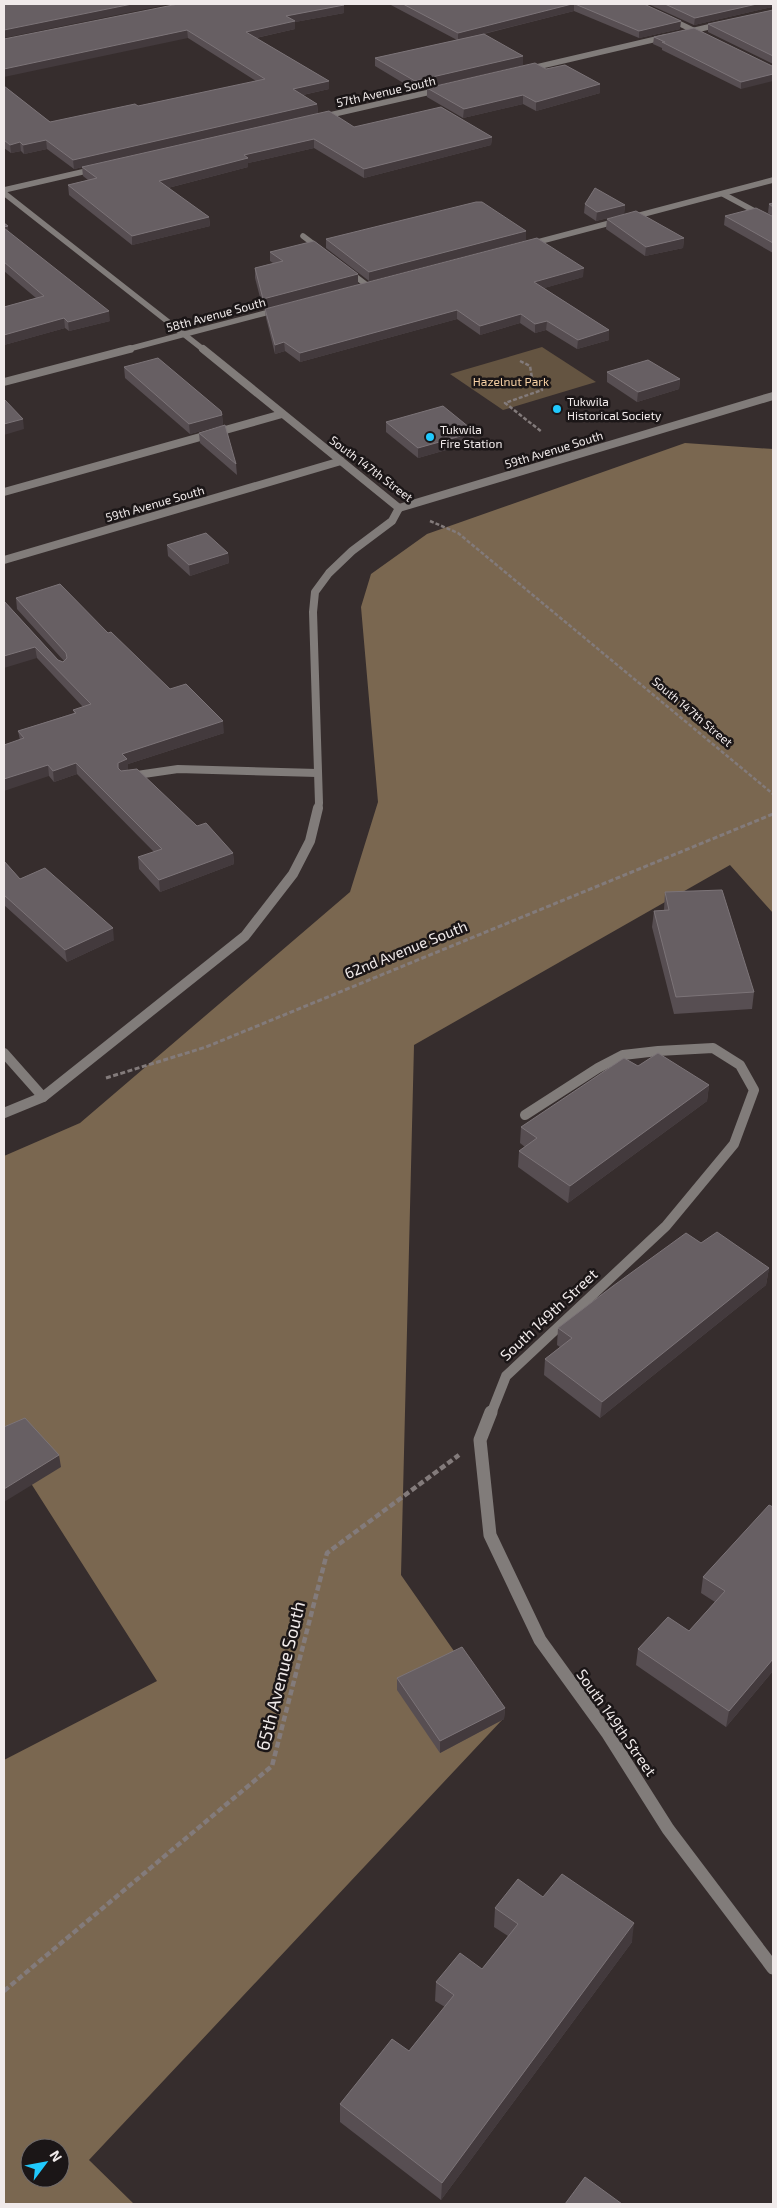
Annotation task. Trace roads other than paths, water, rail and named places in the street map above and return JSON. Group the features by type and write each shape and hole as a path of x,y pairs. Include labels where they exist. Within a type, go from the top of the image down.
{"street":[{"path":"663,15 712,39"},
{"path":"684,33 729,23"},
{"path":"522,70 675,35"},
{"name":"57th Avenue South","path":"318,118 444,88"},
{"path":"4,192 104,167"},
{"path":"522,246 773,180"},
{"name":"South 147th Street","path":"4,192 185,334 399,508"},
{"path":"723,194 773,221"},
{"path":"303,236 325,253"},
{"path":"339,264 368,286"},
{"path":"359,289 378,284"},
{"name":"58th Avenue South","path":"4,382 282,309"},
{"name":"59th Avenue South","path":"399,508 773,396"},
{"path":"4,492 282,414"},
{"name":"59th Avenue South","path":"4,560 340,461"},
{"path":"4,1113 43,1097 245,936 293,874 310,841 318,803 313,612 315,592 329,573 352,551 392,520 399,508"},
{"path":"124,777 178,769 317,773"},
{"name":"South 149th Street","path":"525,1115 598,1068 623,1055 658,1050 713,1048 740,1064 754,1090 734,1144 666,1226 506,1376 480,1440 490,1535 540,1640 608,1734 668,1829 773,1968"},
{"path":"4,1053 43,1097"}],"place":[{"name":"Tukwila Historical Society","path":"557,409"},
{"name":"Tukwila Fire Station","path":"430,437"}],"park label":[{"name":"Hazelnut Park","path":"511,382"}]}
